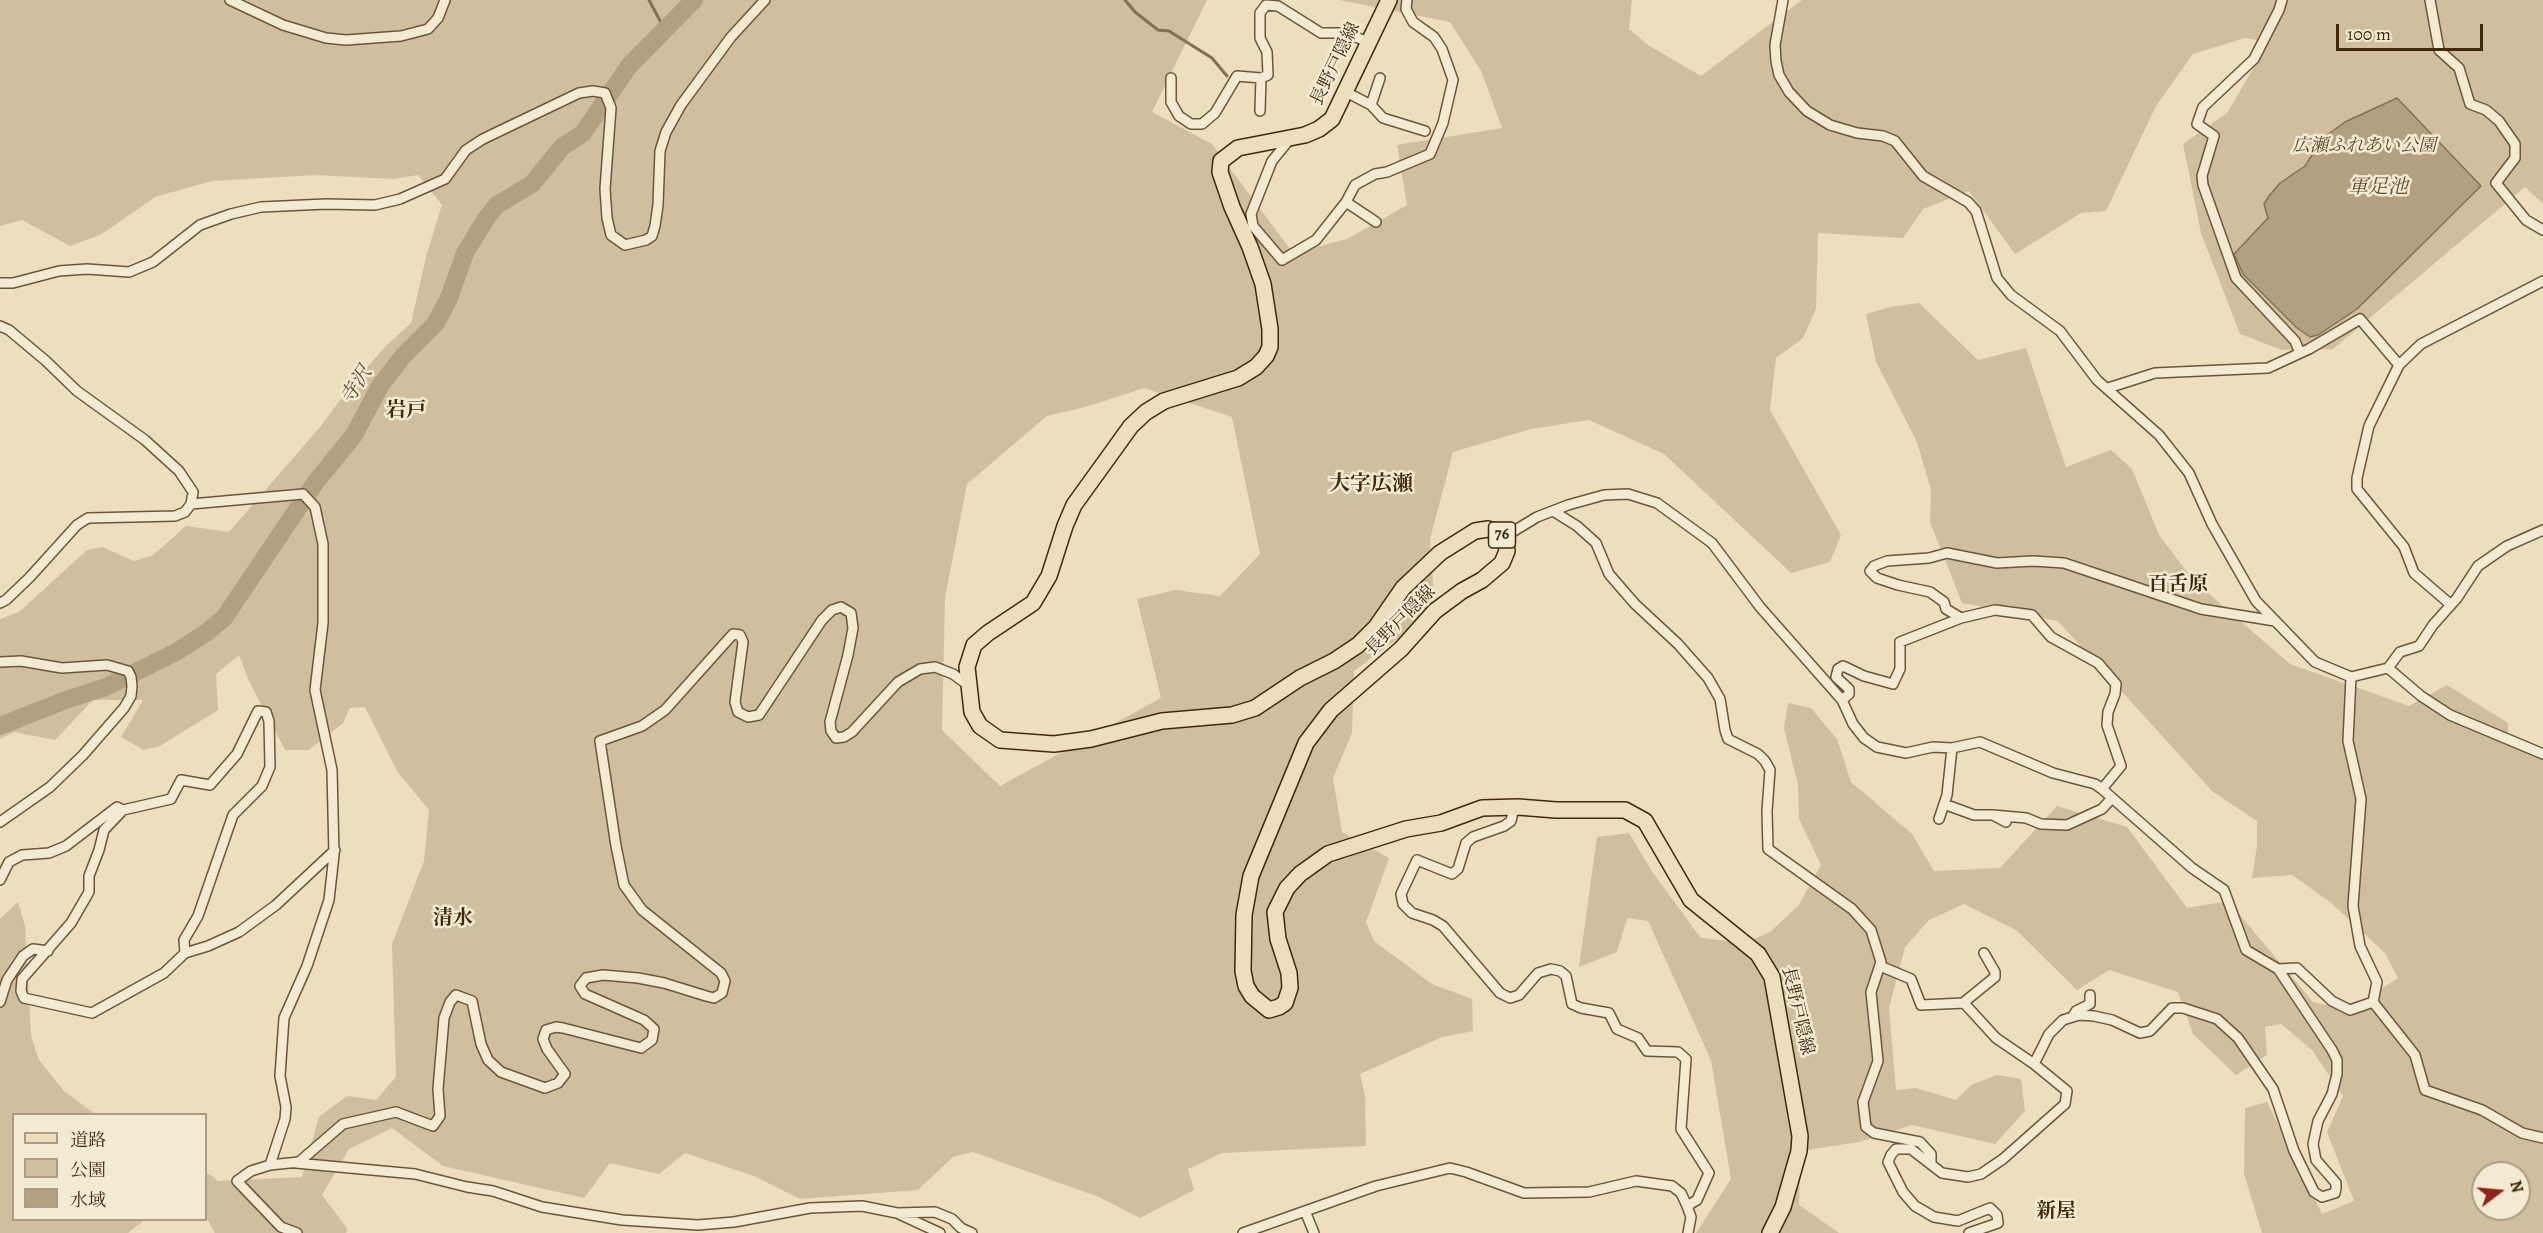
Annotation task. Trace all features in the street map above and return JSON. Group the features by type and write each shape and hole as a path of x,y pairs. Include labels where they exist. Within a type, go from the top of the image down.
{"main road":[{"name":"長野戸隠線","path":"1389,0 1336,114 1327,123 1311,133 1290,139 1238,147 1226,155 1220,166 1232,207 1263,284 1270,329 1270,346 1266,356 1256,367 1238,378 1164,401 1146,412 1131,426 1079,496 1065,526 1049,576 1033,603 987,633 974,645 967,667 972,712 980,726 1000,740 1015,742 1072,742 1162,721 1244,712 1262,705 1300,678 1334,661 1358,645 1376,627 1403,588 1429,561 1450,546 1482,529 1495,530 1504,537 1506,551 1502,563 1482,580 1455,595 1435,611 1401,649 1331,710 1306,743 1249,884 1244,915 1243,970 1246,986 1252,996 1269,1010 1279,1008 1285,1003 1290,988 1289,974 1278,939 1275,912 1287,888 1316,861 1371,839 1406,829 1441,823 1482,808 1625,810 1645,821 1691,900 1758,954 1772,977 1800,1136 1799,1151 1783,1207 1770,1233"}],"street":[{"path":"230,0 282,26 316,36 346,40 401,36 428,29 438,18 445,0"},
{"path":"0,284 13,284 59,271 87,269 129,272 153,262 200,225 222,216 261,207 326,204 375,205 400,199 445,179 466,150 483,139 579,93 592,91 605,93 611,108 605,189 611,236 624,245 646,240 652,236 655,226 660,151 666,132 681,105 731,37 765,0"},
{"path":"1290,139 1272,161 1251,214 1253,226 1282,260 1317,240 1346,202 1355,184 1430,154 1443,123 1453,80 1442,48 1434,37 1413,22 1406,9 1407,0"},
{"path":"1783,0 1775,45 1776,61 1779,75 1789,92 1807,111 1830,126 1857,133 1883,136 1895,141 1923,176 1968,202 1976,212 1996,278 2011,295 2060,332 2097,380 2159,435 2189,473 2235,568 2256,601 2315,662 2350,677 2388,668 2400,652 2420,646 2478,566 2507,546 2543,530"},
{"path":"2282,0 2254,59 2209,100 2203,107 2197,124 2214,136 2202,176 2203,185 2235,278 2295,341 2300,353"},
{"path":"2430,0 2439,50 2459,68 2470,104 2486,110 2499,121 2515,144 2515,159 2496,183 2526,220 2543,230"},
{"path":"1171,78 1171,102 1179,116 1191,124 1202,124 1215,113 1237,76 1261,78 1268,75 1267,52 1260,38 1260,14 1266,5 1278,6 1321,33 1346,33 1368,42"},
{"path":"1260,111 1261,78"},
{"path":"1371,105 1380,78"},
{"path":"1346,92 1371,105 1383,118 1425,131"},
{"path":"1346,202 1376,222"},
{"path":"2450,604 2414,573 2404,547 2357,489 2357,478 2369,426 2399,365 2421,344 2543,280"},
{"path":"2108,388 2155,373 2268,368 2300,353 2360,319 2399,365"},
{"path":"0,326 9,330 77,391 145,440 179,471 193,492 191,504 185,512 175,516 88,518 77,525 30,577 0,603"},
{"path":"191,504 303,494 310,498 320,522 325,564 323,623 315,690 332,770 335,850 329,900 307,966 284,1018 280,1076 286,1107 285,1119 270,1165"},
{"path":"1504,537 1526,523 1553,511 1604,495 1628,494 1658,503 1712,543 1760,607 1842,700 1853,724 1864,738 1876,747 1906,753 1933,747 1952,748 1980,742 2053,773 2095,784 2102,789 2192,868 2224,890 2246,950 2278,969 2332,1050 2337,1060 2337,1074 2332,1094 2318,1121 2313,1144 2316,1160 2336,1183 2335,1193 2322,1197 2314,1192 2284,1128 2273,1089 2238,1038 2217,1019 2183,1008 2172,1008 2150,1031 2140,1033 2112,1020 2094,1016 2072,1016 2062,1020 2049,1034 2034,1064"},
{"path":"1553,511 1577,526 1596,543 1610,574 1635,604 1678,644 1708,678 1720,699 1728,739 1758,754 1770,770 1767,811 1768,849 1852,909 1870,930 1881,962 1870,992 1878,1061 1863,1102 1866,1127 1874,1132 1920,1142 1931,1154 1931,1163"},
{"path":"1961,618 1946,609 1944,602 1930,592 1877,578 1870,571 1874,566 1887,561 1929,558 1947,553 1997,563 2033,561 2064,563 2201,609 2275,621"},
{"path":"296,1163 343,1124 396,1113 433,1126 440,1116 438,1089 444,1018 450,1002 456,995 472,1001 481,1044 488,1060 501,1072 545,1088 558,1083 565,1074 543,1039 546,1030 556,1027 563,1028 641,1048 652,1040 654,1029 644,1020 585,994 580,986 586,978 603,975 664,982 714,998 722,993 725,981 721,973 642,910 624,885 600,741 642,726 665,710 733,634 740,636 742,642 735,702 738,712 748,717 759,715 822,621 832,610 841,608 851,613 853,628 848,655 830,722 831,732 836,738 844,737 852,732 898,682 920,669 935,667 953,674 968,685"},
{"path":"1842,700 1849,694 1849,689 1836,677 1838,669 1843,666 1864,676 1893,684 1900,669 1900,642 1961,618 1995,610 2032,615 2051,637 2098,663 2116,684 2107,724 2121,765 2102,789"},
{"path":"0,662 21,661 62,668 107,665 128,671 132,686 131,696 124,708 83,755 50,787 0,822"},
{"path":"2388,668 2421,696 2450,715 2543,754"},
{"path":"2350,677 2348,741 2361,799 2353,906 2360,946 2376,982 2373,1002 2415,1056 2426,1090 2482,1110 2522,1133 2543,1138"},
{"path":"185,954 184,940 198,916 233,815 262,786 270,767 269,721 266,712 258,711 237,754 210,785 182,780 171,799 123,810 104,830 99,850 88,876 89,892 71,923 22,979 21,991 24,998 92,1013 164,973 185,954 239,932 260,918 335,850"},
{"path":"1940,819 1952,748"},
{"path":"1944,804 1974,815 2026,818 2041,825 2067,825 2102,809 2112,798"},
{"path":"0,880 9,862 22,855 49,853 66,846 117,807 123,810"},
{"path":"1514,807 1511,821 1504,826 1473,837 1466,843 1458,869 1452,874 1417,860 1401,894 1403,904 1412,913 1443,926 1500,993 1510,998 1519,995 1538,973 1551,969 1560,971 1566,976 1572,1004 1609,1013 1617,1029 1638,1038 1647,1051 1677,1052 1686,1059 1681,1130 1709,1173 1697,1200 1687,1206"},
{"path":"1993,815 2006,822"},
{"path":"0,1002 10,974 23,956 33,949 48,951"},
{"path":"1880,966 1911,979 1921,1005 1963,1003 1995,977 1995,972 1984,953"},
{"path":"2278,969 2297,968 2332,1001 2350,1010 2373,1002"},
{"path":"2072,1016 2076,1011 2090,1004 2090,995"},
{"path":"1963,1003 1996,1038 2034,1064 2067,1091 2065,1104 2003,1159 1981,1174 1968,1177 1942,1173 1911,1149 1896,1149 1888,1162 1903,1192 1915,1206 1934,1217 1958,1221 1973,1217 1985,1209 1990,1208 1994,1211 1998,1222 1969,1233"},
{"path":"297,1233 281,1227 237,1181 251,1171 270,1165 296,1163 415,1174 493,1191 542,1207 622,1220 698,1225 734,1222 810,1208 862,1206 897,1213 934,1212 952,1219 961,1228 972,1233"},
{"path":"1243,1233 1376,1186 1450,1168 1524,1193 1589,1192 1636,1181 1672,1186 1681,1193 1691,1217 1688,1233"},
{"path":"1305,1211 1314,1233"},
{"path":"897,1213 940,1233"}],"green space":[{"name":"広瀬ふれあい公園","path":"0,0 1207,0 1152,112 1212,144 1293,253 1347,239 1407,205 1397,145 1502,128 1481,71 1450,22 1339,0 1632,0 1629,29 1648,45 1701,76 1802,0 2543,0 2543,204 2525,187 2333,349 2282,350 2240,334 2201,233 2183,144 2227,113 2269,42 2245,38 2193,54 2156,106 2106,211 2081,213 2015,254 1969,191 1923,209 1903,238 1818,233 1816,309 1803,338 1776,358 1770,410 1841,535 1830,562 1791,573 1664,454 1589,420 1531,429 1453,452 1430,539 1435,611 1354,671 1352,733 1333,778 1342,832 1389,858 1366,922 1374,941 1432,984 1472,999 1473,1031 1442,1037 1360,1074 1365,1096 1366,1146 1222,1153 1188,1169 1194,1190 1140,1218 1099,1197 973,1152 953,1157 918,1190 800,1199 754,1176 685,1153 659,1174 610,1163 584,1198 443,1166 392,1128 349,1149 322,1195 347,1228 346,1233 215,1233 207,1219 207,1173 218,1181 302,1177 319,1117 347,1096 376,1100 396,1077 392,944 424,861 429,810 397,771 365,707 350,708 343,723 309,750 285,750 249,681 239,655 216,674 218,710 160,746 144,750 121,737 143,700 93,700 55,740 14,732 0,739 0,619 19,612 87,550 103,547 133,561 152,556 186,526 229,532 320,427 352,384 387,345 411,323 427,253 442,205 418,175 393,179 315,175 212,181 155,197 102,234 70,246 22,220 0,226","holes":["1144,388 1232,417 1260,554 1220,596 1175,590 1137,599 1161,698 1000,786 942,730 945,598 967,484 1047,416 1089,406"]},
{"path":"1919,303 1978,360 2026,348 2066,467 2111,450 2132,469 2159,535 2194,581 2290,664 2409,706 2447,685 2508,723 2508,739 2543,754 2543,1233 2262,1233 2244,1174 2245,1108 2267,1102 2322,1214 2354,1201 2327,1132 2343,1096 2312,1050 2281,1024 2265,1027 2267,1055 2236,1075 2193,1034 2178,992 2109,970 2077,990 2016,930 1964,904 1929,920 1905,947 1889,1008 1896,1090 1916,1088 1956,1100 1971,1085 1997,1075 2021,1079 2025,1111 1995,1144 1912,1125 1859,1142 1800,1151 1799,1205 1839,1233 1696,1233 1731,1179 1711,1060 1648,921 1627,918 1617,952 1579,967 1597,837 1629,833 1653,873 1701,938 1745,943 1770,932 1798,906 1821,865 1799,819 1798,785 1784,728 1788,703 1811,708 1837,739 1851,782 1912,834 1934,871 2000,868 2057,806 2127,827 2187,908 2228,901 2313,1002 2350,1010 2398,978 2385,953 2330,902 2292,875 2252,878 2257,846 2257,821 2212,791 2058,621 1962,603 1930,522 1931,490 1917,442 1876,362 1866,314 1890,307"},
{"path":"18,902 25,926 31,1036 39,1060 64,1091 94,1113 12,1113 12,1221 143,1221 128,1233 0,1233 0,919"}],"water":[{"name":"軍足池","path":"2397,98 2481,186 2357,309 2318,335 2310,337 2297,328 2243,274 2234,254 2268,218 2264,204 2269,196 2280,183 2305,166 2323,138 2345,122"}],"waterway":[{"path":"649,0 665,30"},
{"name":"寺沢","path":"0,726 106,687 176,652 224,618 315,483 354,435 380,386 403,356 436,323 449,298 465,253 487,217 497,205 532,184 562,147 583,133 629,66 694,0"},
{"path":"1125,0 1135,12 1158,30 1169,31 1212,58 1227,76"}],"district":[{"name":"岩戸","path":"406,411"},
{"name":"大字広瀬","path":"1371,485"},
{"name":"百舌原","path":"2178,585"},
{"name":"清水","path":"453,919"},
{"name":"新屋","path":"2056,1212"}]}
